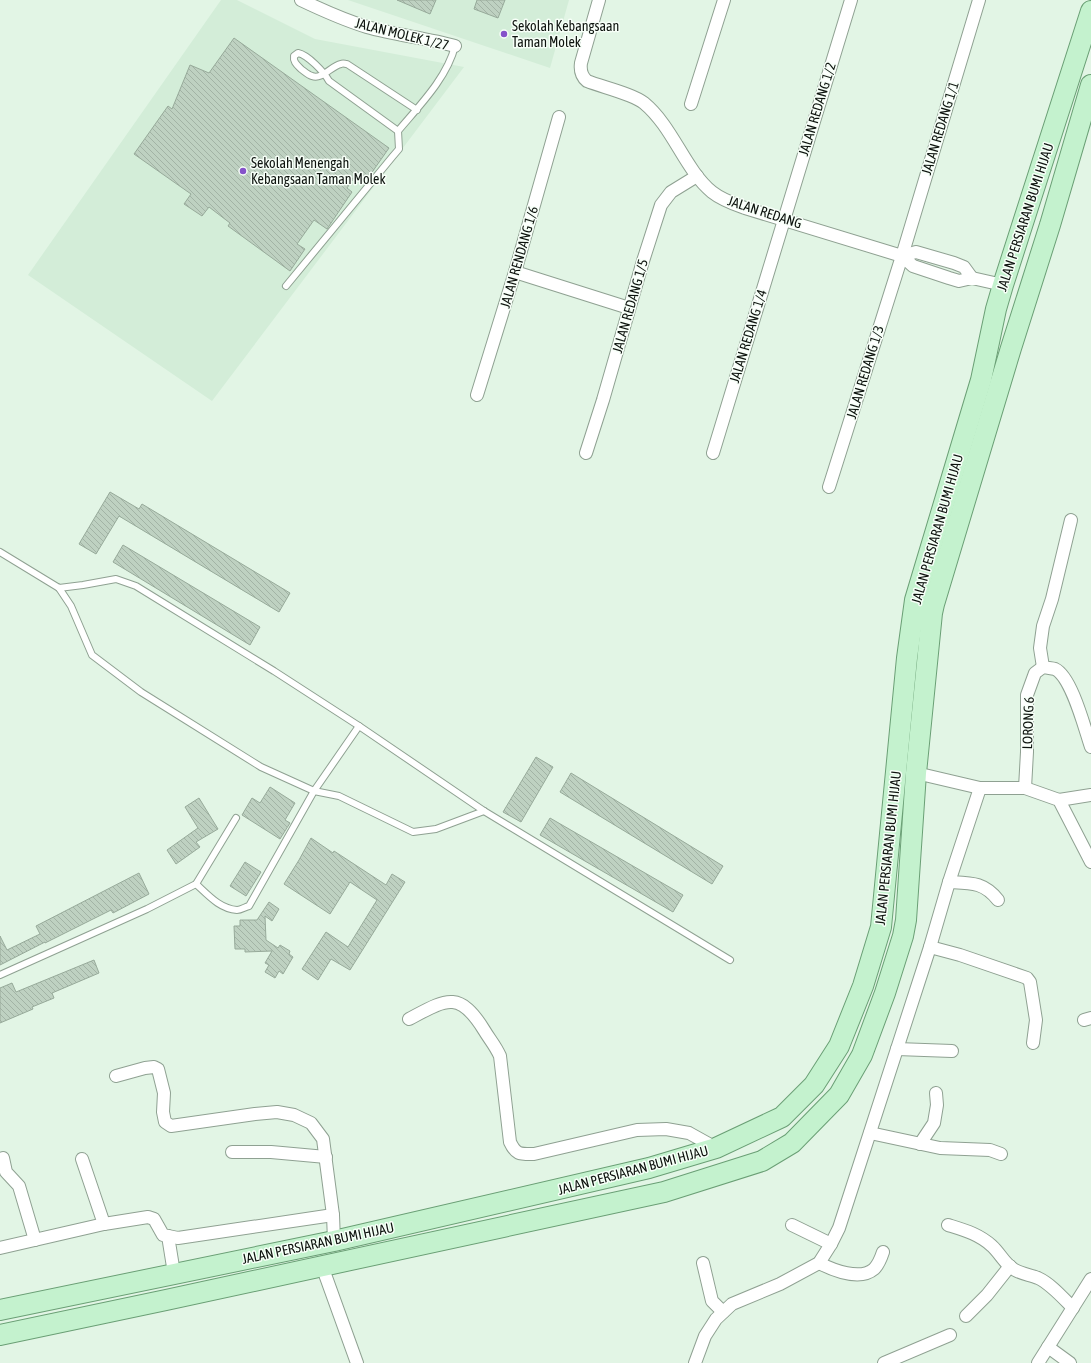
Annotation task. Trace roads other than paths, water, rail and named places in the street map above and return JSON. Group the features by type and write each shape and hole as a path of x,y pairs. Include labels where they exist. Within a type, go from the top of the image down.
{"main road":[{"name":"JALAN PERSIARAN BUMI HIJAU","path":"0,1310 334,1241 649,1168 716,1148 782,1117 814,1085 839,1046 863,986 881,927 906,666 915,600 981,380 996,309 1003,285 1091,11"},
{"name":"JALAN PERSIARAN BUMI HIJAU","path":"0,1335 664,1192 762,1160 792,1143 839,1095 862,1055 885,993 903,936 906,920 916,773 932,613 1091,85"},
{"path":"1003,285 1021,285 1050,225"},
{"path":"1003,285 1014,292 1018,301 1011,348"},
{"path":"34,1303 38,1327"}],"street":[{"name":"JALAN MOLEK 1/27","path":"301,0 331,14 368,27 455,46"},
{"name":"JALAN REDANG","path":"599,0 581,63 581,74 587,81 634,97 643,103 655,115 676,142 697,176 713,192 728,202 902,256 916,252 954,263 964,267 972,278 1003,285"},
{"path":"691,104 724,0"},
{"name":"JALAN REDANG 1/2","path":"784,219 851,0"},
{"name":"JALAN REDANG 1/1","path":"902,256 979,0"},
{"name":"JALAN RENDANG 1/6","path":"477,395 515,272 559,118"},
{"name":"JALAN REDANG 1/5","path":"586,453 661,205 672,192 697,176"},
{"name":"JALAN REDANG 1/4","path":"713,453 784,219"},
{"name":"JALAN REDANG 1/3","path":"829,487 902,256"},
{"path":"515,272 629,308"},
{"path":"1071,520 1052,599 1043,626 1040,648 1043,667 1056,670 1065,678 1076,701 1091,747"},
{"name":"LORONG 6","path":"1025,788 1028,696 1035,673 1043,667"},
{"path":"916,773 980,788 1025,788 1058,800 1091,795"},
{"path":"695,1363 706,1336 716,1319 732,1304 780,1284 819,1263 832,1244 839,1228 870,1133 980,788"},
{"path":"1058,800 1091,862"},
{"path":"949,882 978,884 991,891 998,900"},
{"path":"930,947 1027,978 1030,982 1036,1020 1033,1043"},
{"path":"409,1019 436,1005 448,1002 459,1002 476,1017 488,1036 496,1045 500,1056 510,1142 514,1150 520,1154 534,1154 637,1130 666,1128 689,1133 716,1148"},
{"path":"897,1049 952,1051"},
{"path":"116,1076 145,1068 154,1067 158,1069 164,1093 163,1112 165,1122 171,1126 277,1112 294,1115 311,1123 323,1139 333,1215 334,1241"},
{"path":"920,1144 934,1122 937,1106 936,1093"},
{"path":"870,1133 940,1148 990,1150 1001,1154"},
{"path":"232,1152 271,1152 326,1157"},
{"path":"3,1158 6,1172 19,1186 35,1240"},
{"path":"82,1158 104,1224"},
{"path":"0,1248 104,1224 151,1218 154,1219 163,1235 178,1238 333,1215"},
{"path":"792,1225 832,1244"},
{"path":"948,1225 982,1237 993,1246 1015,1270 1038,1278 1047,1284 1073,1308"},
{"path":"168,1236 174,1273"},
{"path":"819,1263 839,1272 855,1275 874,1270 880,1261 883,1252"},
{"path":"703,1262 712,1301 723,1312"},
{"path":"322,1266 357,1363"},
{"path":"966,1316 987,1295 1010,1266"},
{"path":"1038,1363 1091,1279"},
{"path":"884,1363 950,1335"},
{"path":"1048,1347 1070,1363"}],"lane":[{"name":"JALAN MOLEK 1/27","path":"398,131 445,73 455,46"},
{"path":"286,286 399,149 398,131 329,81 325,73 301,54 298,53 294,56 294,62 309,75 315,77 325,73 331,68 341,64 347,64 416,110"},
{"path":"0,552 59,588 70,606 92,655 142,692 261,767 314,791 339,796 413,832 436,829 484,811"},
{"path":"59,588 116,579 136,586 274,671 359,726 484,811 730,960"},
{"path":"196,884 223,907 238,910 249,906 314,791 359,726"},
{"path":"0,975 196,884 236,818"}],"place":[{"name":"Sekolah Kebangsaan Taman Molek","path":"504,34"},
{"name":"Sekolah Menengah Kebangsaan Taman Molek","path":"243,171"}]}
